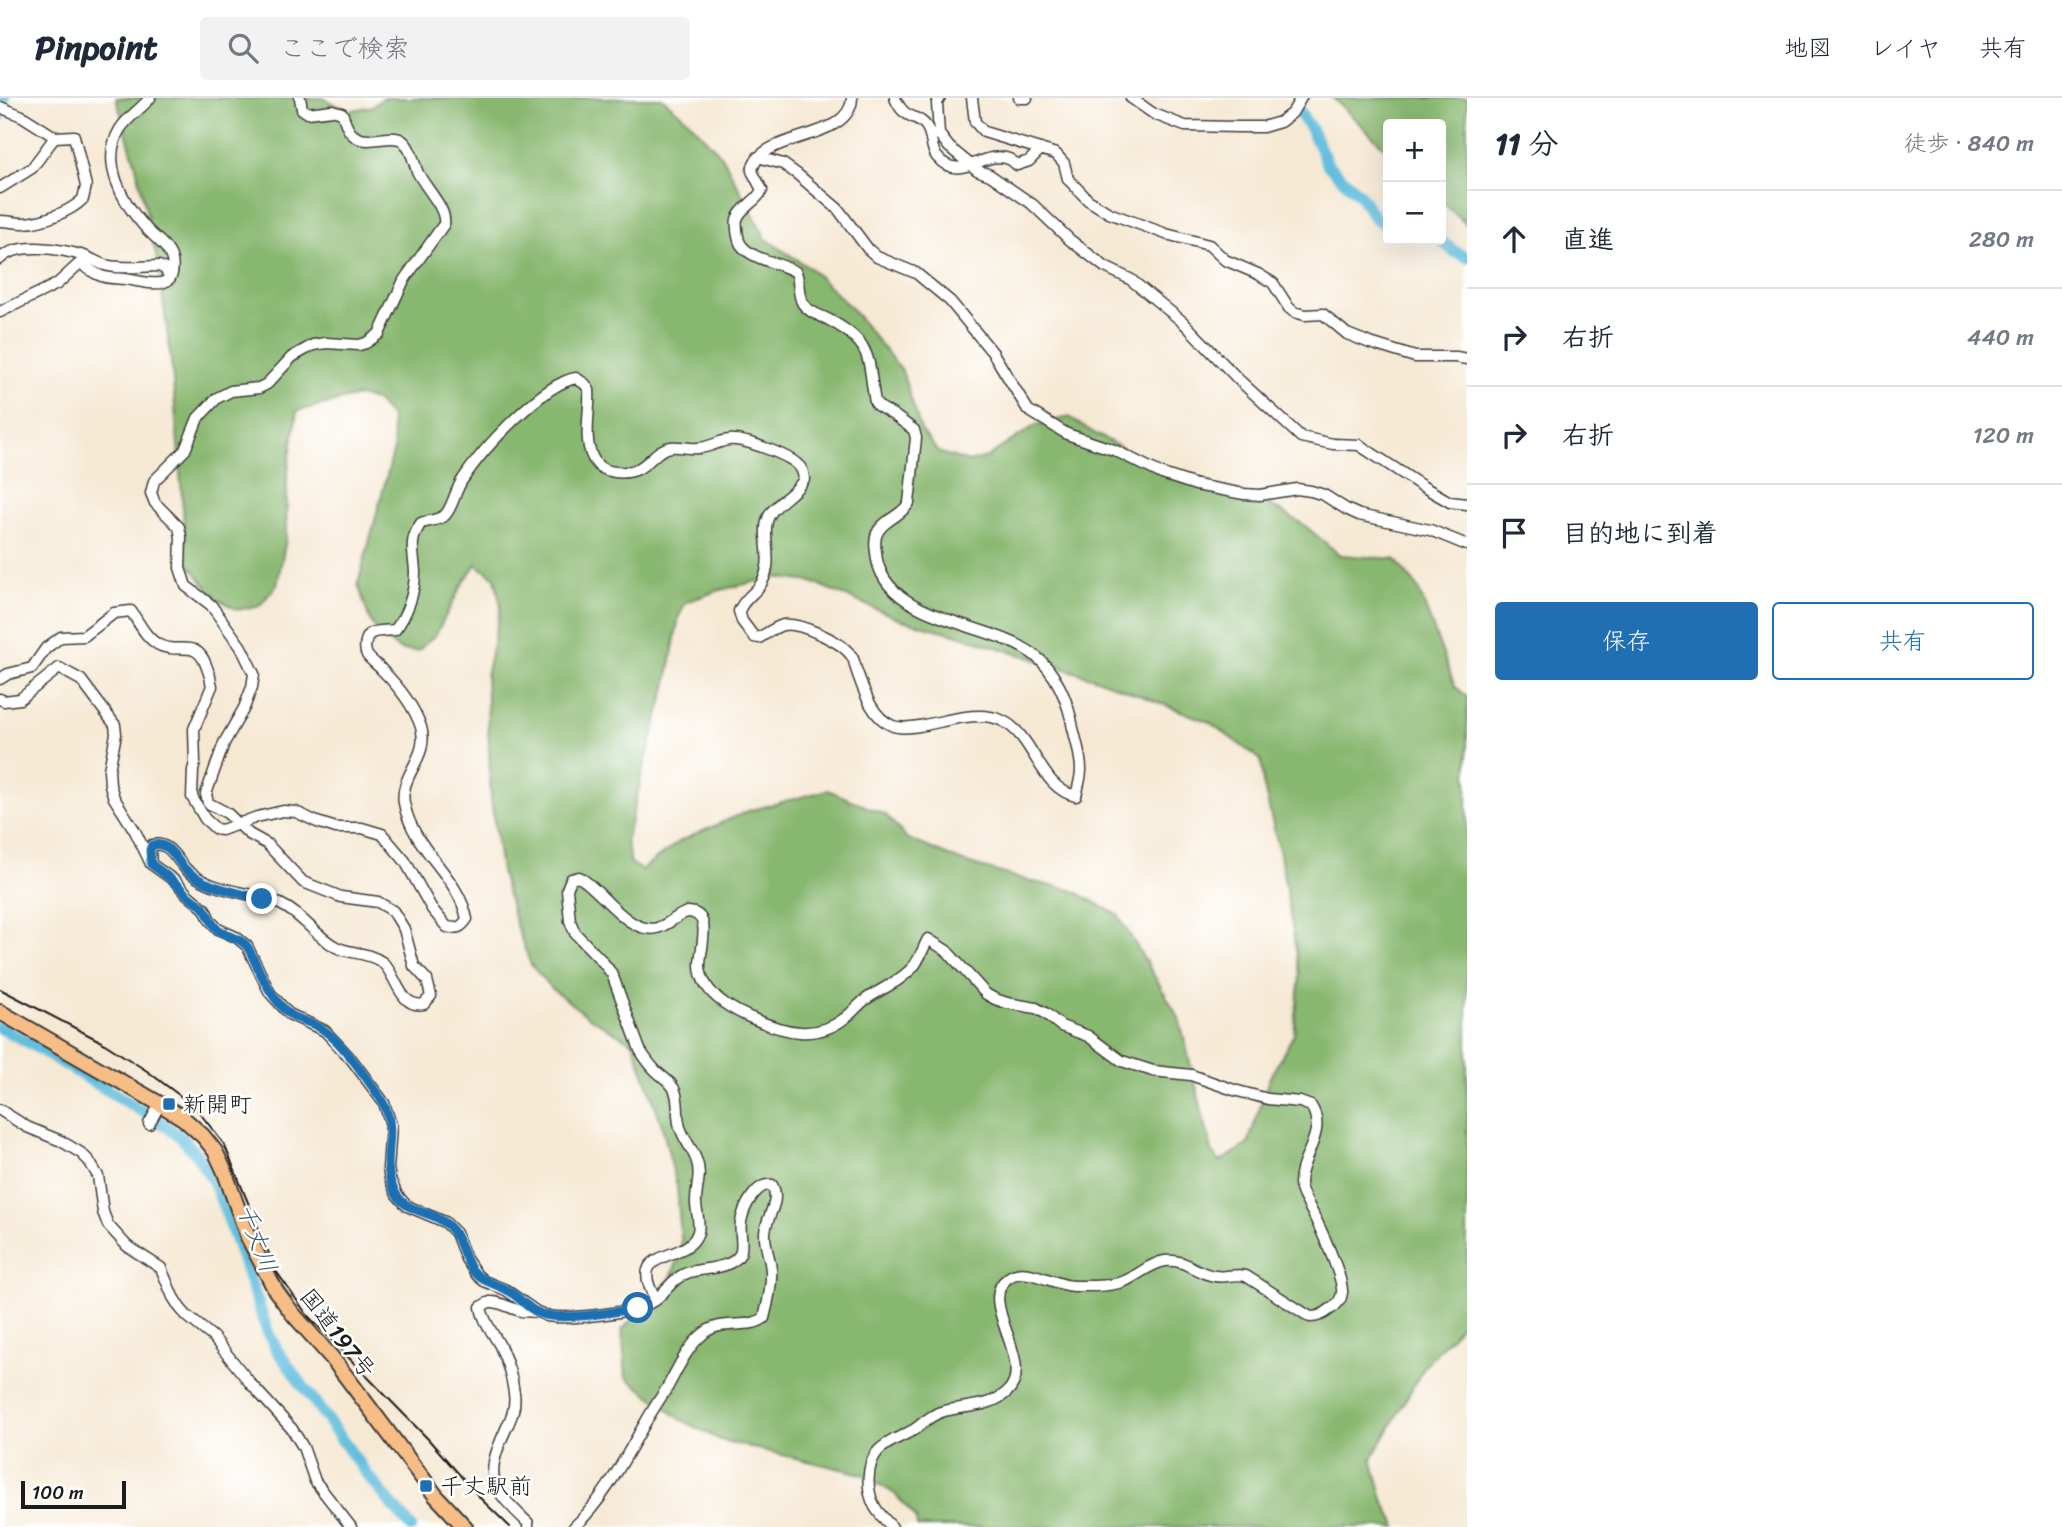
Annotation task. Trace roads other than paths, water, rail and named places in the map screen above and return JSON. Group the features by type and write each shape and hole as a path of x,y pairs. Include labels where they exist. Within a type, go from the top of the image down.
{"highway":[{"name":"国道197号","path":"0,1012 183,1118 203,1136 224,1170 248,1237 276,1291 332,1358 436,1496 462,1526"}],"street":[{"path":"0,312 57,284 80,263 101,276 144,284 160,284 169,276 172,258 124,200 114,169 113,154 120,130 150,98"},
{"path":"151,864 152,845 163,845 185,869 198,878 281,905 337,947 381,961 402,994 413,1003 424,1004 431,996 430,986 414,966 404,929 393,911 378,902 341,897 303,882 267,844 249,834 227,813 208,803 206,794 224,743 243,708 254,674 241,647 211,605 186,586 180,568 179,527 155,503 151,494 154,481 185,450 198,418 217,398 231,391 259,388 267,384 292,357 313,345 359,345 379,334 404,280 444,224 445,217 419,175 405,143 396,138 358,138 349,131 342,113 332,110 308,113 302,108 300,98"},
{"path":"0,679 8,674 32,668 46,648 61,637 83,636 114,613 131,611 149,637 158,644 196,650 202,655 212,686 194,729 192,797 205,820 216,829 228,829 274,812 296,812 336,828 362,828 382,834 405,861 425,899 447,927 455,929 463,925 467,919 464,905 455,888 415,835 404,801 408,779 422,750 422,730 398,689 367,655 366,644 371,633 395,630 403,620 413,587 414,534 421,523 447,513 463,479 517,416 558,385 576,378 586,384 589,390 590,453 600,467 611,472 636,470 665,449 706,447 726,440 735,440 779,453 800,466 804,479 768,517 768,565 764,582 742,603 739,611 742,621 754,637 760,638 785,625 813,630 836,643 851,654 874,709 893,726 908,727 980,716 1004,721 1020,734 1058,788 1076,796 1081,766 1072,721 1062,692 1042,661 1015,643 939,616 909,602 889,586 880,573 876,561 876,534 905,510 909,502 916,438 911,427 875,402 870,360 866,350 856,337 807,309 802,303 796,272 750,253 741,246 736,223 745,207 762,191 752,170 758,157 786,141 835,123 851,110 852,98"},
{"path":"895,98 902,111 924,123 928,128 933,150 944,163 954,168 997,158 1008,159 1017,166 1028,161 1041,149"},
{"path":"940,98 937,103 939,134 949,147 970,164 1032,204 1070,240 1105,267 1130,279 1183,322 1239,380 1301,437 1333,444 1359,445 1450,502 1467,504"},
{"path":"972,98 975,122 984,132 1056,154 1064,163 1068,179 1088,200 1109,213 1166,234 1209,245 1225,260 1273,283 1294,312 1322,314 1347,334 1415,357 1467,359"},
{"path":"1019,98 1027,98"},
{"path":"1131,98 1154,114 1185,126 1239,127 1263,127 1280,122 1292,113 1301,98"},
{"path":"0,107 22,116 55,137 74,136 86,186 83,199 78,205 39,220 24,223 0,221"},
{"path":"0,188 32,168 55,137"},
{"path":"758,157 783,164 797,174 838,209 877,257 916,273 950,301 993,354 1028,410 1068,434 1114,450 1162,474 1196,485 1259,495 1297,489 1311,491 1324,495 1359,515 1430,530 1467,545"},
{"path":"0,259 12,250 55,250 82,255 113,267 159,265 169,276"},
{"path":"0,699 20,699 59,668 81,680 115,725 116,734 109,770 110,785 114,799 135,831 151,864 175,881 205,909 209,920 218,929 236,937 247,946 270,993 289,1014 325,1031 370,1084 384,1103 389,1118 391,1134 388,1169 393,1188 401,1200 415,1210 445,1222 456,1233 466,1259 477,1275 514,1294 537,1312"},
{"path":"656,1300 647,1284 646,1276 651,1265 685,1247 698,1233 698,1164 681,1132 675,1090 640,1050 612,974 575,933 570,920 567,890 571,879 579,877 589,883 617,911 642,927 655,928 687,912 698,915 703,920 700,967 706,985 729,1006 749,1017 789,1031 818,1031 844,1019 863,1002 911,970 928,939 947,951 986,993 995,999 1036,1008 1061,1026 1088,1036 1122,1061 1153,1071 1191,1075 1268,1099 1300,1102 1311,1106 1317,1120 1314,1141 1303,1170 1301,1188 1342,1287 1336,1306 1323,1315 1310,1317 1246,1276 1214,1276 1175,1261 1152,1264 1125,1282 1113,1284 1074,1286 1028,1274 1009,1276 999,1287 997,1295 999,1310 1013,1350 1015,1370 1010,1388 986,1404 939,1412 879,1450 869,1471 869,1484 875,1508 892,1527"},
{"path":"149,1124 159,1106"},
{"path":"0,1110 27,1127 61,1141 89,1161 98,1176 103,1212 108,1225 127,1247 157,1263 180,1308 214,1337 251,1384 292,1429 303,1447 315,1481 351,1527"},
{"path":"527,1527 528,1523 495,1489 493,1471 499,1445 515,1410 514,1395 508,1364 482,1315 481,1307 493,1302 520,1311 554,1316 603,1314 638,1308 656,1300 670,1283 683,1275 727,1264 737,1258 741,1247 741,1223 746,1208 762,1186 769,1183 775,1189 775,1200 765,1238 771,1280 764,1318 756,1322 726,1324 702,1334 678,1367 596,1502 574,1527"}],"waterway":[{"name":"千丈川","path":"0,116 4,98"},
{"path":"1297,109 1311,129 1328,165 1360,195 1374,217 1383,223"},
{"path":"1446,245 1467,257"},
{"name":"千丈川","path":"0,1028 162,1123 181,1137 197,1155 213,1181 226,1212 268,1333 277,1350 368,1476 411,1527"}],"railway":[{"path":"0,989 100,1041 147,1071 195,1107 224,1144 276,1271 308,1316 510,1527"}],"place":[{"name":"新開町","path":"169,1104"},
{"name":"千丈駅前","path":"426,1486"}]}
